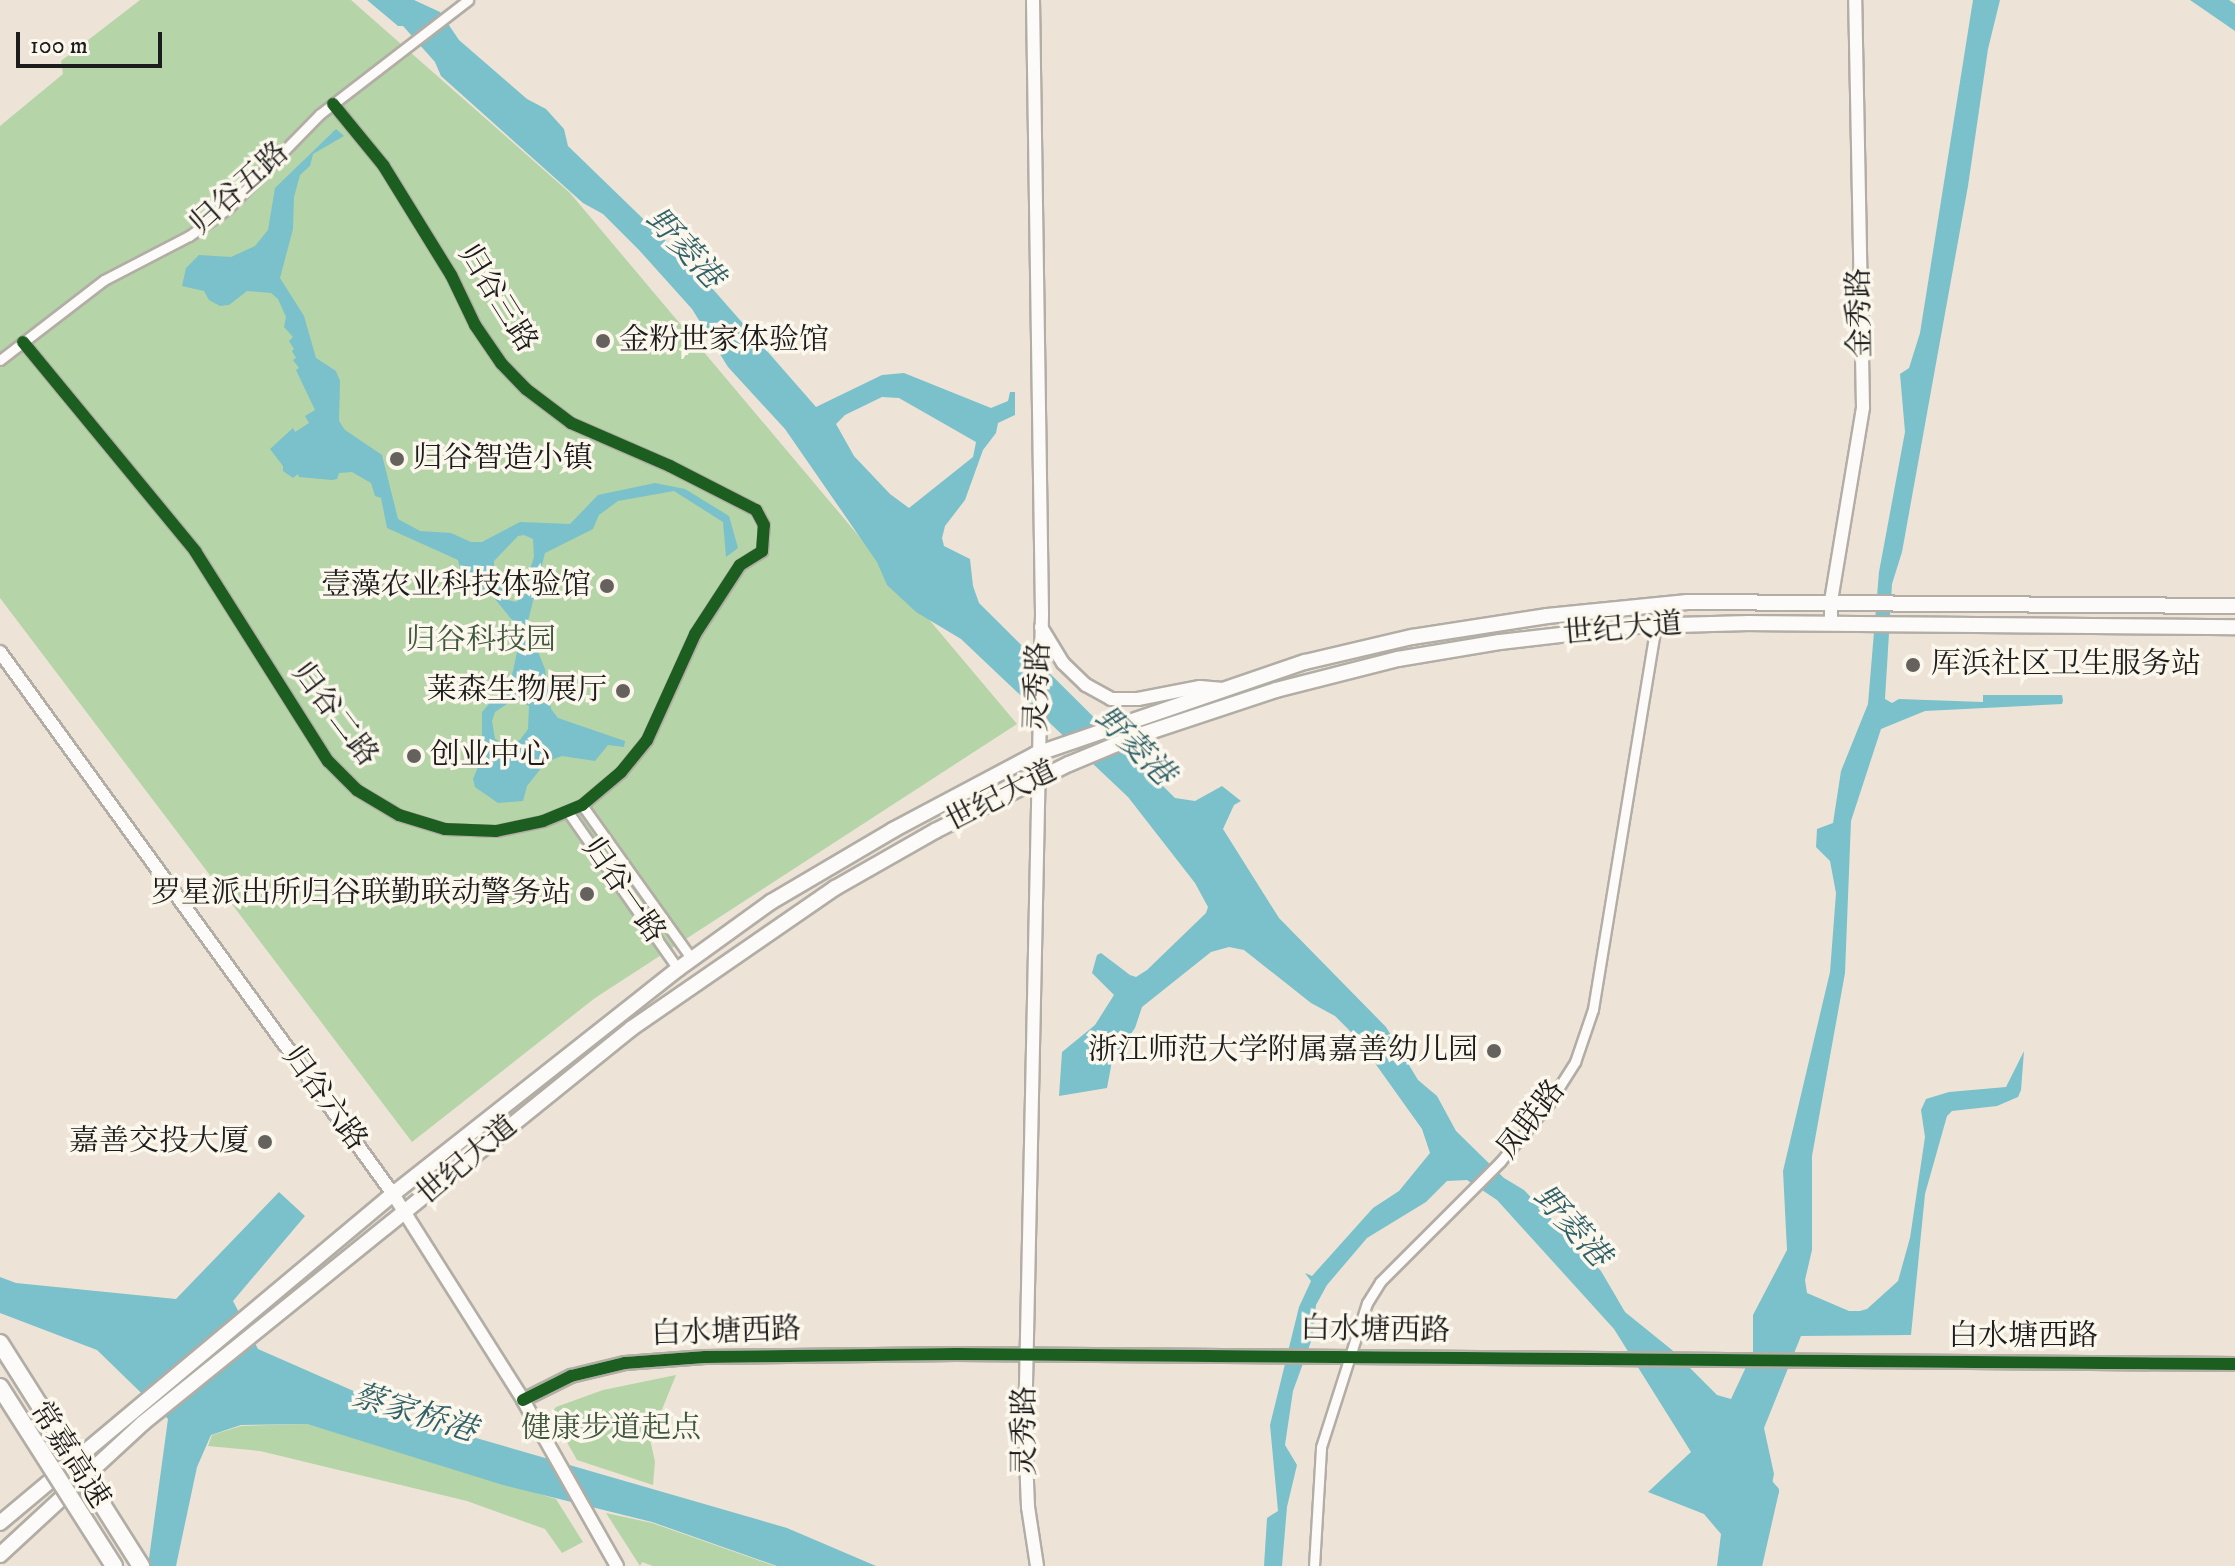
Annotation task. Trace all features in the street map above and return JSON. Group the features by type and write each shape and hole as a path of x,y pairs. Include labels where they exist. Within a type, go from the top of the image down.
{"highway":[{"name":"常嘉高速","path":"0,1343 141,1566"},
{"name":"常嘉高速","path":"0,1387 114,1566"}],"main road":[{"name":"世纪大道","path":"0,1523 393,1194 678,969 771,902 893,830 1036,754 1305,662 1412,637 1547,616 1687,602 2235,606"},
{"name":"世纪大道","path":"0,1555 143,1423 632,1028 807,904 935,831 1069,764 1134,737 1276,690 1398,659 1500,642 1656,625 2235,627"}],"street":[{"name":"归谷五路","path":"0,360 104,280 189,236 227,209 333,104 468,0"},
{"name":"灵秀路","path":"1033,0 1041,647 1036,754 1026,1354 1028,1507 1037,1566"},
{"name":"金秀路","path":"1831,624 1831,601 1863,407 1855,0"},
{"name":"归谷三路","path":"333,104 383,165 451,275 475,325 517,380 571,423 670,466 756,510 764,525 762,551"},
{"name":"归谷二路","path":"23,342 195,551 320,749 357,790 399,815 445,829 496,831 543,821 582,805 621,772 647,740 695,634 740,565 762,551"},
{"name":"凤联路","path":"1314,1566 1321,1447 1367,1303 1380,1282 1500,1162 1549,1103 1575,1062 1593,1009 1656,625"},
{"path":"1041,627 1063,663 1086,685 1111,699 1138,699 1200,687 1223,689"},
{"name":"归谷六路","path":"0,652 393,1194 523,1400 617,1566"},
{"name":"归谷一路","path":"582,805 692,959"},
{"name":"归谷一路","path":"568,812 678,969"},
{"name":"白水塘西路","path":"523,1400 571,1376 625,1363 705,1357 1026,1354 2235,1364"}],"green space":[{"name":"归谷科技园","path":"140,0 351,0 570,193 1017,724 595,998 412,1142 0,598 0,126 63,74 61,61"},
{"name":"健康步道起点","path":"676,1375 650,1439 655,1462 653,1485 577,1460 551,1414 556,1407 603,1390"},
{"path":"307,1424 556,1499 583,1542 562,1553 545,1529 467,1501 260,1451 208,1446 212,1435 241,1426"},
{"path":"606,1513 652,1523 775,1566 653,1566 642,1562 640,1566"}],"water":[{"path":"367,0 414,0 440,12 459,40 527,99 546,109 564,129 568,146 697,271 816,407 882,375 904,373 991,408 1008,401 1010,392 1015,392 1015,415 998,423 996,433 983,450 965,500 945,526 942,538 944,546 970,559 973,586 979,603 1175,798 1195,801 1222,786 1241,801 1234,805 1223,829 1279,918 1386,1027 1418,1080 1437,1096 1456,1131 1504,1178 1524,1190 1601,1271 1625,1312 1672,1350 1717,1395 1731,1399 1753,1352 1753,1315 1787,1250 1783,1171 1830,972 1836,893 1830,861 1816,847 1817,829 1833,823 1841,771 1868,704 1879,572 1905,432 1900,374 1909,368 1920,333 1973,0 2000,0 1988,49 1968,186 1902,552 1892,584 1885,699 1892,703 1899,699 1983,702 1983,695 2062,695 2063,701 2062,704 1925,711 1881,729 1851,821 1845,973 1812,1156 1812,1250 1805,1280 1807,1293 1849,1311 1860,1311 1867,1309 1898,1281 1910,1238 1925,1137 1921,1110 1926,1099 1949,1092 2006,1087 2024,1051 2021,1090 2018,1097 1997,1106 1952,1111 1947,1116 1925,1194 1911,1335 1801,1336 1764,1428 1774,1474 1756,1566 1717,1566 1721,1534 1704,1514 1648,1492 1691,1452 1614,1329 1497,1200 1467,1180 1447,1181 1426,1202 1367,1238 1327,1285 1316,1305 1313,1336 1293,1391 1285,1445 1297,1465 1287,1507 1282,1566 1264,1566 1267,1518 1278,1511 1270,1425 1299,1307 1311,1281 1305,1273 1312,1276 1373,1208 1399,1191 1430,1153 1422,1129 1357,1038 1335,1016 1311,1003 1244,950 1229,947 1211,952 1142,1007 1135,1028 1112,1061 1107,1088 1059,1096 1062,1052 1095,1025 1114,995 1092,973 1097,955 1101,953 1136,977 1147,970 1206,913 1208,907 1195,883 1128,797 961,639 916,612 887,585 877,562 785,429 728,367 692,309 639,250 603,214 583,203 441,76 435,62 403,26 398,26","holes":["882,397 899,398 976,442 973,457 909,508 890,494 854,456 836,424 845,415"]},
{"path":"2190,0 2229,0 2235,4 2235,31"},
{"path":"336,129 344,136 313,154 310,166 300,175 294,197 293,229 280,278 304,316 316,358 336,371 340,381 339,421 345,430 382,455 398,519 420,531 451,533 471,542 482,542 520,522 570,524 598,495 655,483 685,489 729,516 738,548 726,557 723,522 674,491 618,501 599,515 593,529 545,553 527,625 545,669 551,709 558,718 625,741 624,747 608,745 595,761 562,756 546,762 527,786 523,801 498,803 475,787 473,779 482,757 482,712 510,680 513,671 517,652 512,620 487,589 477,590 464,584 458,560 387,528 381,498 375,496 371,483 352,472 339,473 337,479 332,480 299,477 298,474 293,478 283,471 283,466 270,449 293,428 295,432 309,423 305,416 315,410 296,370 299,368 293,360 296,358 289,341 293,337 284,327 286,317 278,299 271,293 247,291 229,305 220,306 209,300 204,291 182,286 186,268 199,255 231,257 255,246 268,230 275,188","holes":["518,536 533,539 534,557 526,593 516,602 504,599 500,574 494,569 494,561","516,698 529,706 528,729 520,740 505,744 495,739 492,721 495,712"]},
{"path":"279,1192 305,1216 233,1301 258,1349 431,1425 787,1528 876,1566 777,1566 652,1522 503,1485 307,1424 241,1425 211,1435 197,1467 176,1566 148,1566 168,1419 97,1350 0,1313 0,1277 16,1283 176,1299"}],"waterway":[{"name":"野菱港","path":"1757,1566 1774,1491 1764,1479"}],"cycle path":[{"path":"23,342 195,551 328,761 357,790 399,815 445,829 496,831 543,821 582,805 621,772 647,740 695,634 740,565 762,551 764,525 756,510 670,466 571,423 526,389 501,363 475,325 451,275 383,165 333,104"},
{"path":"523,1400 571,1376 625,1363 705,1357 956,1354 2235,1364"}],"place":[{"name":"金粉世家体验馆","path":"603,341"},
{"name":"归谷智造小镇","path":"397,459"},
{"name":"壹藻农业科技体验馆","path":"607,586"},
{"name":"厍浜社区卫生服务站","path":"1913,665"},
{"name":"莱森生物展厅","path":"623,691"},
{"name":"创业中心","path":"414,756"},
{"name":"罗星派出所归谷联勤联动警务站","path":"587,894"},
{"name":"浙江师范大学附属嘉善幼儿园","path":"1494,1051"},
{"name":"嘉善交投大厦","path":"265,1142"}],"water label":[{"name":"蔡家桥港","path":"414,1414"}]}
